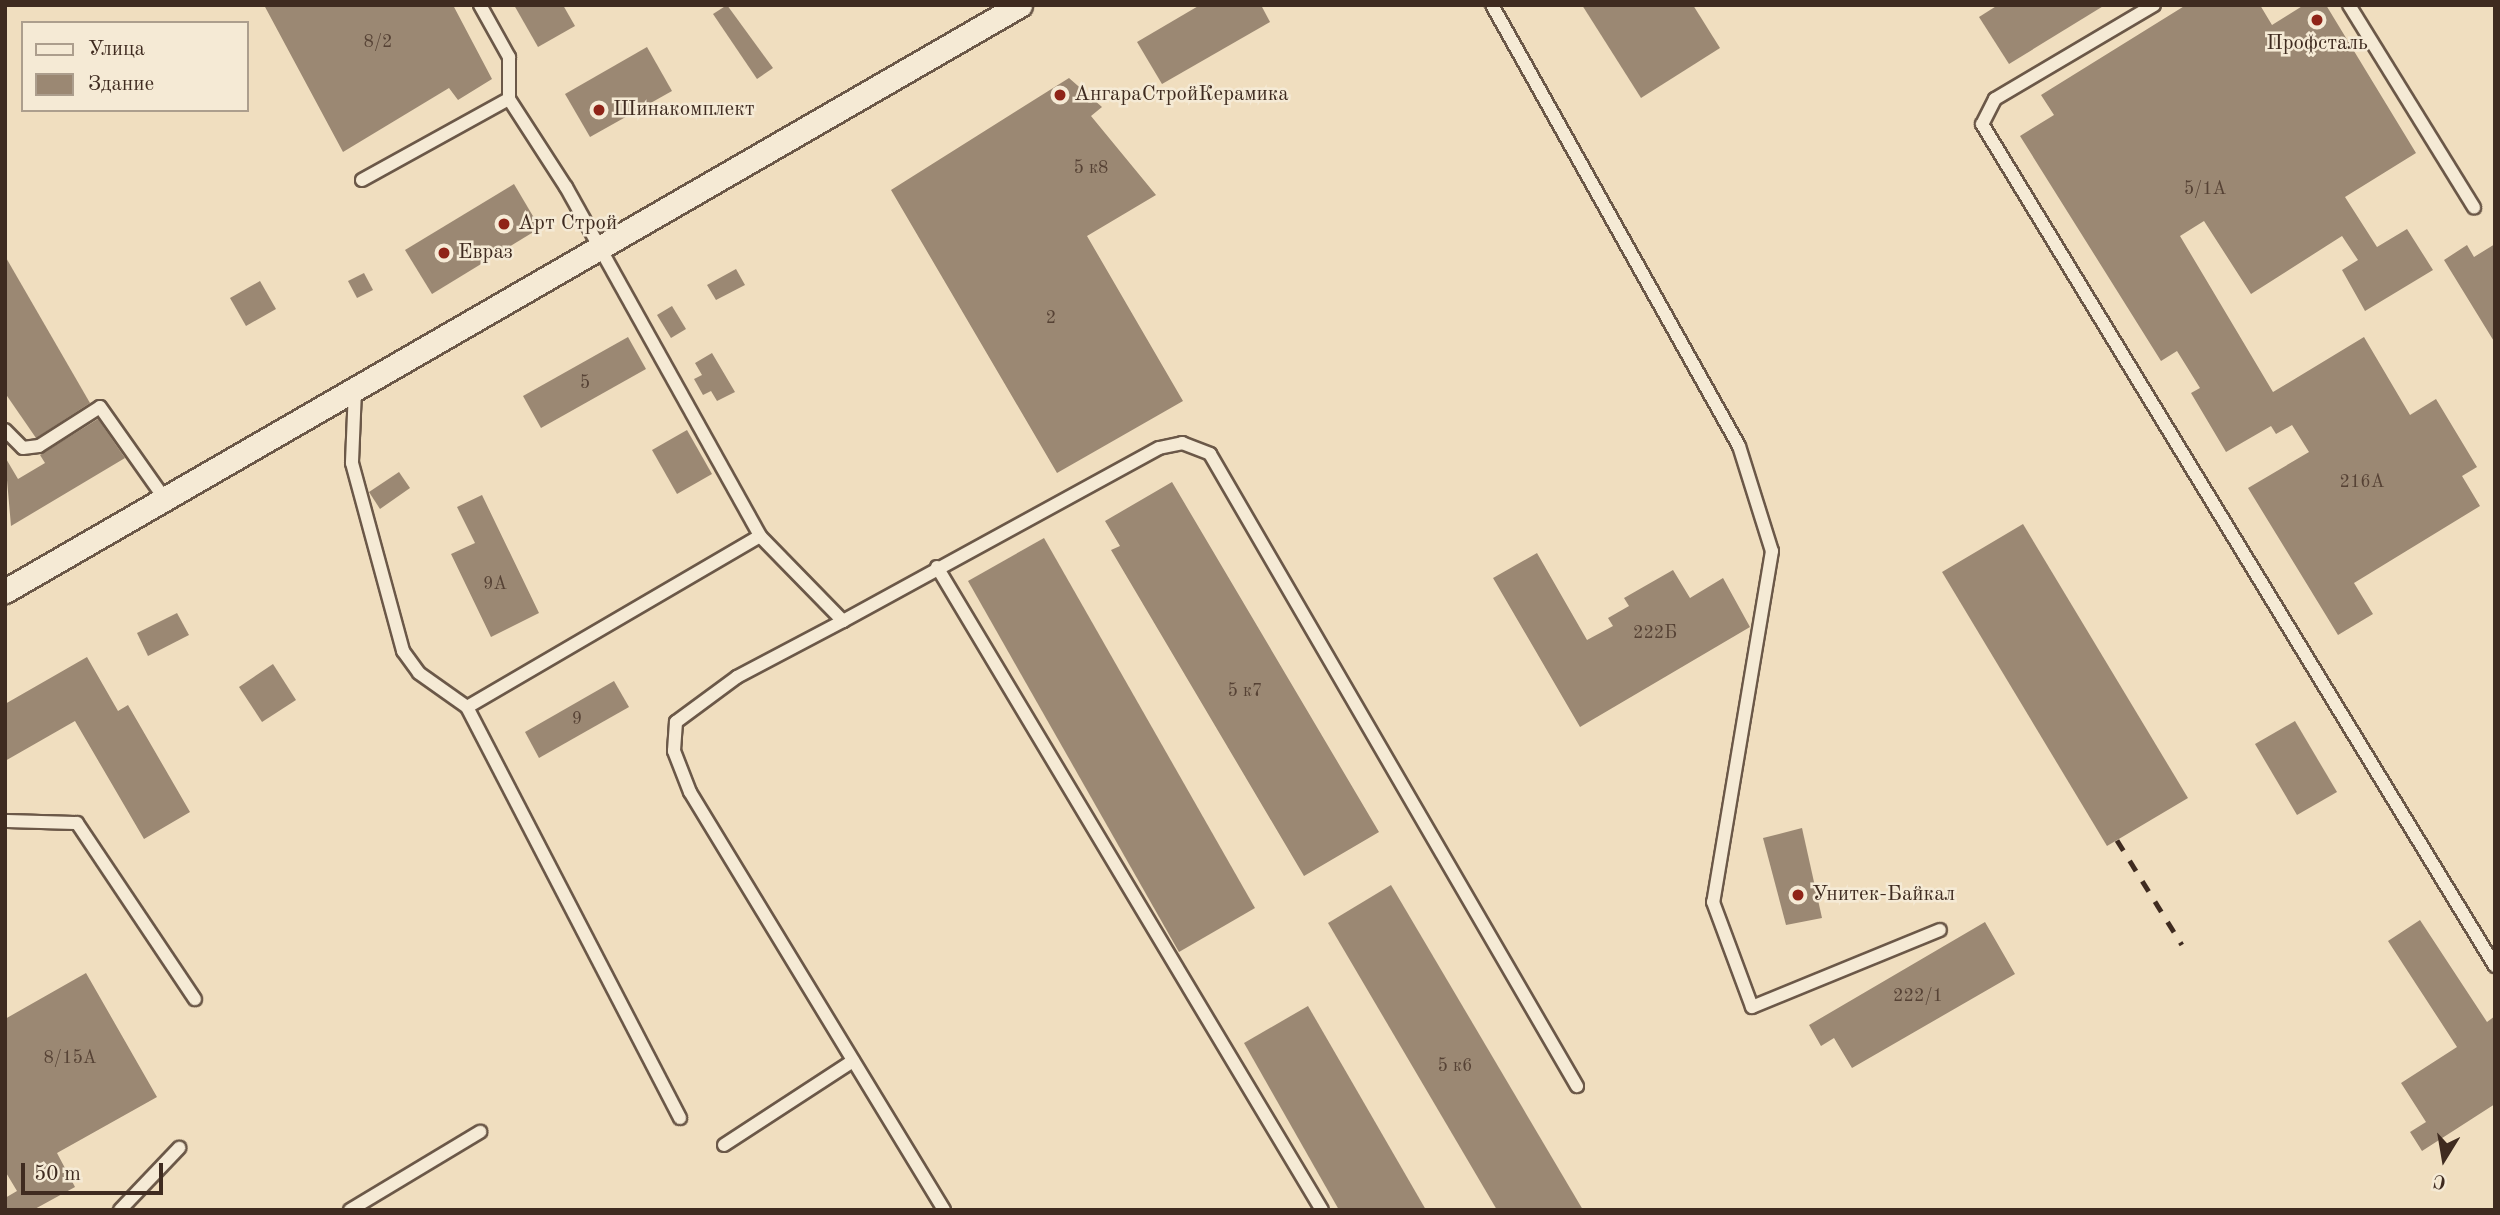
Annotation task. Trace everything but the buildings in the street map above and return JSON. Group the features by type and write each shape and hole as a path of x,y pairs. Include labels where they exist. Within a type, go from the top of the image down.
{"street":[{"path":"5,591 1020,5"}],"lane":[{"path":"480,5 509,57 509,99 601,248 760,536 843,621"},
{"path":"1492,5 1739,446 1772,551 1713,902 1752,1007 1940,930"},
{"path":"2154,5 1995,99 1982,124 2495,966"},
{"path":"2349,5 2474,207"},
{"path":"362,180 509,99"},
{"path":"355,390 352,463 403,651 419,673 467,707 680,1118"},
{"path":"5,430 23,448 39,446 100,407 165,499"},
{"path":"944,1210 690,792 674,751 676,722 737,677 843,621 937,566 1159,448 1182,443 1210,454 1577,1086"},
{"path":"467,707 760,536"},
{"path":"937,566 1322,1210"},
{"path":"5,821 78,823 195,999"},
{"path":"724,1145 853,1061"},
{"path":"349,1210 480,1132"},
{"path":"120,1210 180,1148"}],"railway":[{"path":"2117,840 2182,945"}],"place":[{"name":"Профсталь","path":"2317,20"},
{"name":"АнгараСтройКерамика","path":"1060,95"},
{"name":"Шинакомплект","path":"599,110"},
{"name":"Арт Строй","path":"504,224"},
{"name":"Евраз","path":"444,253"},
{"name":"Унитек-Байкал","path":"1798,895"}]}
